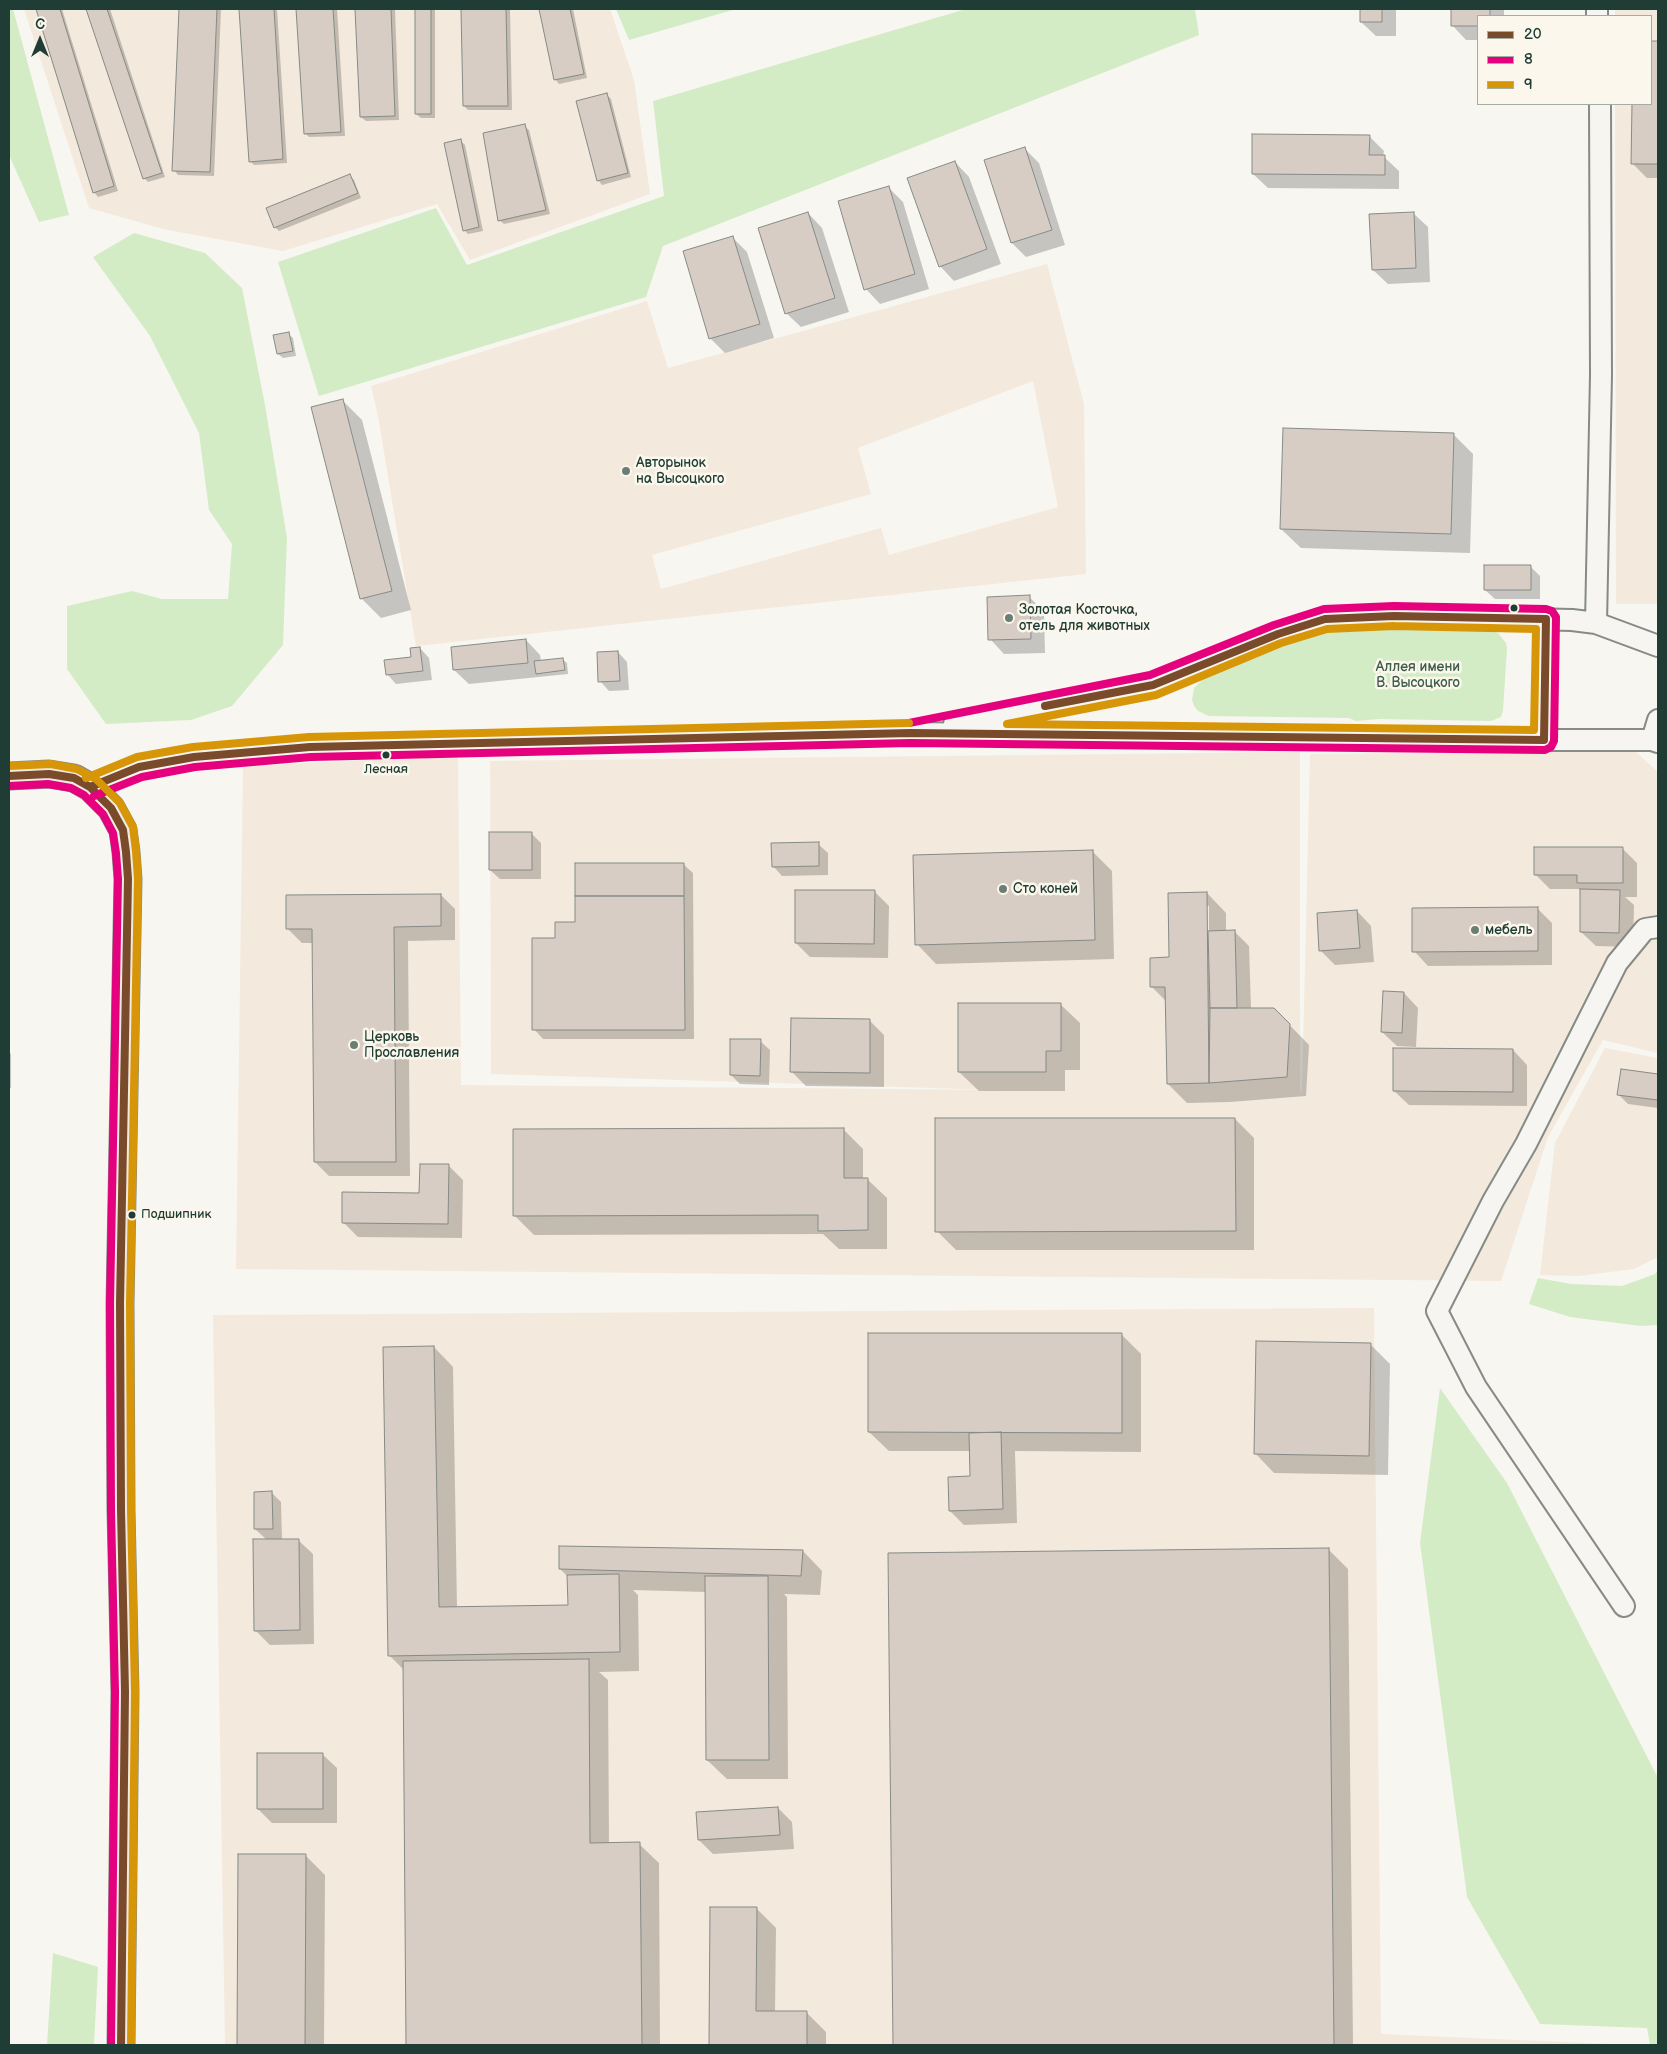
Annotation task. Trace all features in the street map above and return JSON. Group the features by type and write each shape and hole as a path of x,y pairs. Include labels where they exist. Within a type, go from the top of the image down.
{"main road":[{"path":"9,776 49,774 74,778 90,787 110,808 123,830 128,879 120,1294 121,1510 125,1692 121,2045"}],"street":[{"path":"1596,623 1602,375 1600,105"},
{"path":"910,732 1153,685 1278,634 1325,619 1394,616 1572,620 1596,623 1658,646"},
{"path":"1544,740 1546,619"},
{"path":"90,787 139,767 194,757 310,747 910,732 1655,741 1658,720"},
{"path":"1624,1606 1476,1386 1437,1311 1493,1201 1526,1144 1616,963 1645,929 1658,927"}],"shaded area":[{"path":"24,9 610,9 634,80 650,194 470,260 437,204 283,251 163,229 89,208"},
{"path":"1615,9 1658,9 1658,604 1616,604 1615,105 1652,105 1652,15 1615,15"},
{"name":"Авторынок на Высоцкого","path":"1047,264 1084,404 1086,574 416,646 378,416 371,386 647,301 668,368","holes":["1033,381 1058,507 889,555 881,528 661,589 652,555 871,494 858,448"]},
{"path":"1635,751 1658,772 1658,1053 1603,1040 1548,1137 1501,1281 236,1269 243,766 458,756 461,1085 995,1090 491,1074 490,761 1300,752 1300,1092 1302,1092 1310,754"},
{"path":"1605,1048 1658,1058 1658,1257 1634,1269 1579,1276 1540,1275 1555,1143"},
{"path":"1374,1308 1381,2034 1632,2045 225,2045 213,1315"}],"green space":[{"path":"9,9 13,9 69,215 39,222 9,155"},
{"path":"616,9 736,9 629,40"},
{"path":"966,9 1195,9 1199,35 663,246 646,297 319,396 278,262 436,208 467,265 664,196 653,101"},
{"path":"134,233 205,253 242,288 265,405 287,538 283,645 232,706 191,720 106,724 67,669 67,606 132,591 162,599 228,599 232,544 209,510 199,433 150,336 93,257"},
{"name":"Аллея имени В. Высоцкого","path":"1351,629 1486,630 1498,633 1506,643 1507,649 1501,717 1491,721 1380,719 1356,721 1349,718 1209,716 1198,711 1194,706 1192,700 1194,688 1203,679 1301,637 1321,632"},
{"path":"1658,1270 1658,1325 1641,1326 1570,1317 1529,1304 1538,1278 1571,1284 1622,1286 1655,1274"},
{"path":"1440,1388 1507,1483 1658,1778 1658,2045 1650,2045 1647,2028 1540,2024 1467,1897 1420,1543"},
{"path":"53,1953 98,1967 94,2045 47,2045"}],"building":[{"path":"36,9 60,9 114,186 93,193"},
{"path":"86,9 107,9 162,173 143,179"},
{"path":"179,9 217,9 210,172 172,171"},
{"path":"239,9 274,9 283,159 249,162"},
{"path":"296,9 333,9 341,132 304,134"},
{"path":"355,9 391,9 395,116 360,117"},
{"path":"415,9 431,9 431,114 415,114"},
{"path":"461,9 506,9 508,106 463,106"},
{"path":"539,9 570,9 584,74 554,80"},
{"path":"1360,9 1382,9 1382,22 1360,22"},
{"path":"1451,9 1490,9 1490,15 1477,15 1477,26 1451,26"},
{"path":"1652,41 1658,41 1658,164 1631,164 1632,105 1652,105"},
{"path":"607,93 628,173 597,181 576,101"},
{"path":"525,124 546,210 498,221 483,133"},
{"path":"1252,134 1370,135 1369,155 1385,155 1385,175 1252,174"},
{"path":"461,139 479,227 463,231 444,143"},
{"path":"1025,147 1052,230 1011,243 984,160"},
{"path":"955,161 987,249 939,267 907,178"},
{"path":"350,174 358,193 274,228 266,208"},
{"path":"889,186 915,274 864,290 838,201"},
{"path":"808,212 835,298 785,314 758,228"},
{"path":"1414,212 1416,268 1372,270 1369,214"},
{"path":"733,236 760,324 709,339 683,251"},
{"path":"289,332 293,351 277,354 273,335"},
{"path":"343,399 392,591 360,599 311,407"},
{"path":"1283,428 1454,433 1451,534 1280,529"},
{"path":"1484,565 1531,565 1531,590 1484,590"},
{"name":"Золотая Косточка, отель для животных","path":"1030,595 1031,639 988,640 987,597"},
{"path":"526,639 528,663 453,670 451,647"},
{"path":"420,647 423,671 386,675 384,660 411,657 410,648"},
{"path":"618,651 620,681 598,682 597,652"},
{"path":"563,658 565,670 536,674 534,661"},
{"path":"489,832 532,832 532,870 489,870"},
{"path":"819,842 819,866 772,867 771,843"},
{"path":"1534,847 1623,847 1623,883 1577,883 1577,875 1534,875"},
{"path":"1093,850 1095,940 915,945 913,855"},
{"path":"575,863 684,863 684,896 575,896"},
{"path":"1580,889 1620,890 1619,933 1580,932"},
{"path":"795,890 875,890 874,944 795,943"},
{"path":"1207,892 1209,1083 1167,1084 1165,987 1150,987 1150,958 1169,957 1168,893"},
{"name":"Церковь Прославления","path":"441,894 441,926 394,927 396,1162 314,1162 312,929 286,929 286,895"},
{"path":"575,896 684,896 685,1030 532,1030 532,938 555,938 555,922 575,922"},
{"name":"мебель","path":"1538,907 1538,951 1412,952 1412,908"},
{"path":"1357,910 1360,948 1319,951 1317,913"},
{"path":"1235,930 1237,1008 1210,1008 1208,931"},
{"path":"1383,991 1404,992 1402,1033 1381,1032"},
{"path":"958,1003 1061,1003 1061,1051 1046,1051 1046,1072 958,1072"},
{"path":"1210,1008 1274,1008 1290,1024 1287,1077 1209,1083"},
{"path":"791,1018 870,1019 870,1073 790,1072"},
{"path":"730,1039 761,1039 760,1076 730,1075"},
{"path":"1393,1048 1513,1049 1513,1092 1393,1091"},
{"path":"1621,1069 1658,1074 1658,1100 1617,1095"},
{"path":"935,1118 1235,1118 1236,1231 935,1232"},
{"path":"844,1128 844,1178 868,1178 868,1230 818,1231 818,1215 513,1216 513,1129"},
{"path":"420,1164 449,1164 448,1224 342,1223 342,1192 419,1193"},
{"path":"868,1333 1122,1333 1122,1433 868,1432"},
{"path":"1256,1341 1371,1343 1369,1456 1254,1454"},
{"path":"434,1346 439,1607 568,1605 567,1575 619,1574 620,1652 388,1656 383,1347"},
{"path":"1001,1432 1003,1509 949,1511 948,1477 970,1476 969,1433"},
{"path":"272,1491 273,1529 254,1529 254,1492"},
{"path":"253,1539 299,1539 300,1630 254,1631"},
{"path":"559,1546 803,1550 801,1576 559,1569"},
{"path":"1329,1548 1334,2045 893,2045 888,1553"},
{"path":"705,1576 768,1576 769,1760 706,1760"},
{"path":"589,1659 590,1843 640,1842 642,2045 406,2045 403,1661"},
{"path":"257,1753 323,1753 323,1809 257,1809"},
{"path":"778,1807 780,1835 698,1840 696,1812"},
{"path":"238,1854 306,1854 305,2045 237,2045"},
{"path":"710,1907 757,1907 756,2011 807,2011 807,2045 709,2045"}],"transit line":[{"name":"8","path":"94,796 142,777 195,767 311,757 910,743 1545,750 1551,747 1554,741 1556,617 1552,611 1546,609 1394,606 1324,609 1274,625 1150,675 909,723"},
{"name":"20","path":"1045,706 1153,685 1278,634 1325,619 1394,616 1546,619"},
{"name":"20","path":"1544,740 1546,619"},
{"name":"9","path":"1394,626 1536,629 1534,730 1007,724 1156,695 1281,643 1327,629 1394,626"},
{"name":"9","path":"86,778 137,757 193,747 309,737 909,723"},
{"name":"20","path":"90,787 139,767 194,757 310,747 910,733 1544,740"},
{"name":"9","path":"9,766 51,764 77,769 96,779 120,803 133,827 136,851 138,879 130,1303 131,1510 135,1692 131,2045"},
{"name":"20","path":"9,776 49,774 74,778 90,787 111,808 123,830 126,852 128,879 120,1303 121,1510 125,1692 121,2045"},
{"name":"8","path":"9,786 48,784 71,788 84,795 103,814 113,833 116,853 118,879 110,1303 111,1510 115,1692 111,2045"}],"place":[{"name":"Авторынок на Высоцкого","path":"626,471"},
{"name":"Золотая Косточка, отель для животных","path":"1009,618"},
{"name":"Лесная","path":"386,755"},
{"name":"Сто коней","path":"1003,889"},
{"name":"мебель","path":"1475,930"},
{"name":"Церковь Прославления","path":"354,1045"},
{"name":"Подшипник","path":"132,1215"}]}
